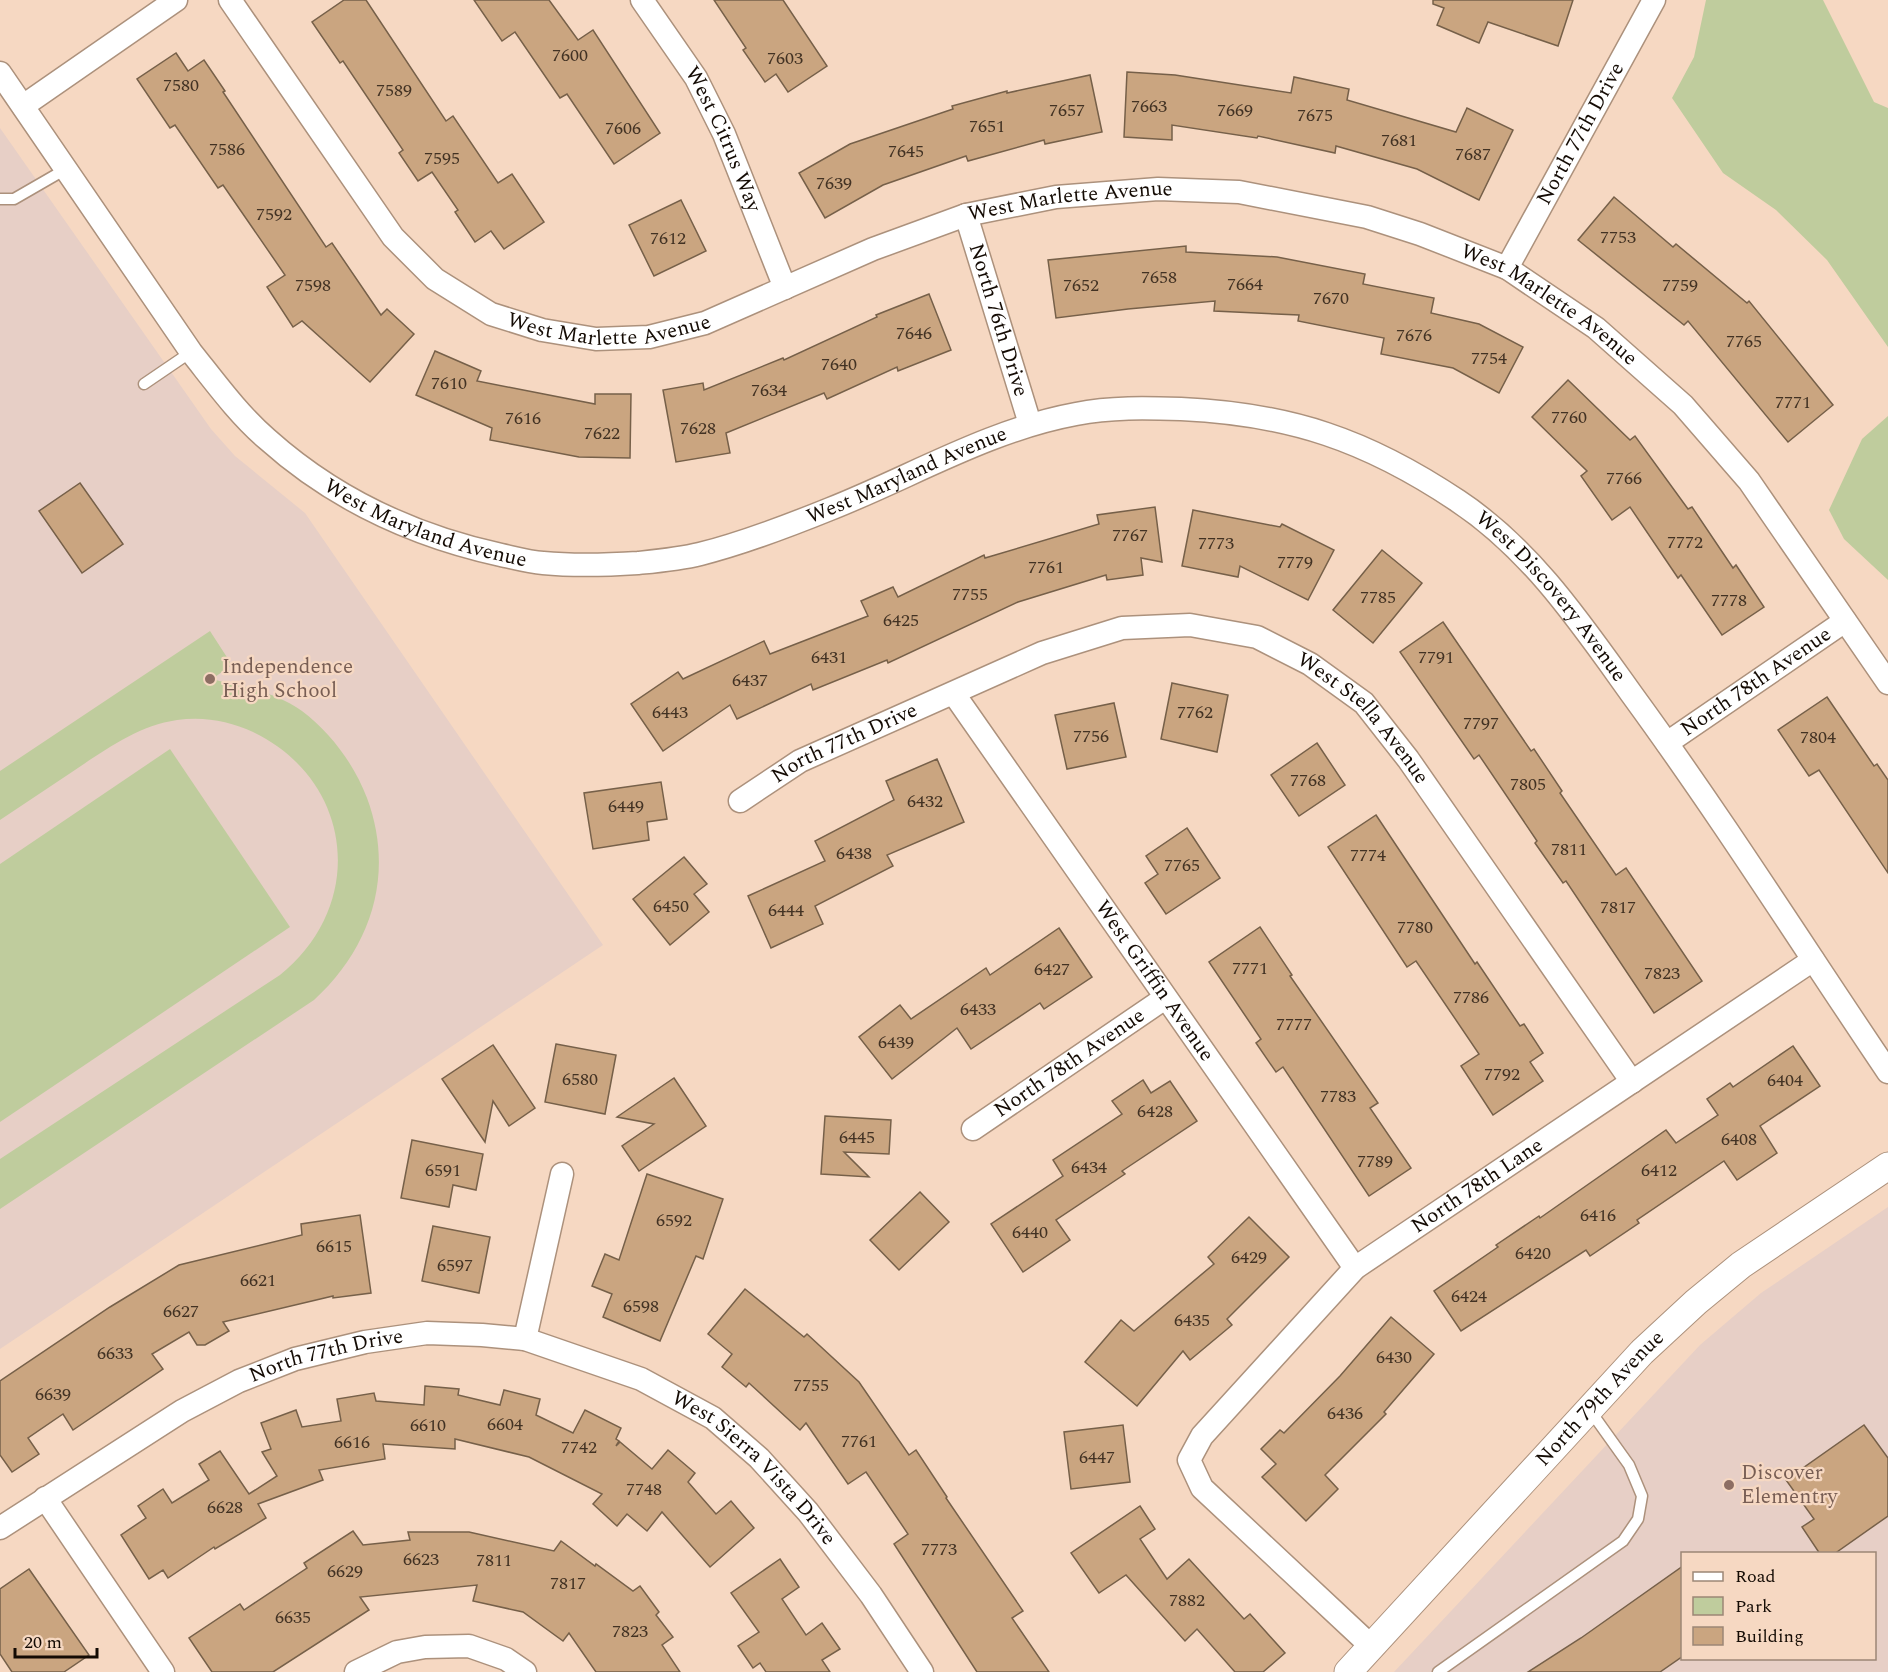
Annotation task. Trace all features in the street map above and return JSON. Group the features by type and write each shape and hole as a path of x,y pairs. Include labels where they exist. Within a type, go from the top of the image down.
{"street":[{"path":"23,106 176,0"},
{"name":"West Marlette Avenue","path":"230,0 393,237 435,279 491,314 542,330 596,339 649,338 705,323 873,249 966,215 1056,197 1158,189 1239,192 1367,217 1420,234 1507,268 1596,328 1683,405 1749,481 1888,683"},
{"name":"West Citrus Way","path":"642,0 696,78 724,134 785,288"},
{"name":"North 77th Drive","path":"1507,268 1654,0"},
{"name":"West Maryland Avenue","path":"0,73 191,352 226,396 264,437 307,471 350,500 411,529 469,548 541,563 613,564 697,555 833,508 1030,424"},
{"name":"North 76th Drive","path":"966,215 1030,424"},
{"name":"West Discovery Avenue","path":"1030,424 1080,413 1135,407 1213,411 1258,417 1311,428 1393,461 1460,502 1495,529 1530,563 1568,607 1667,743 1888,1072"},
{"name":"North 78th Avenue","path":"1667,743 1845,621"},
{"name":"West Stella Avenue","path":"954,694 1042,653 1122,627 1190,625 1257,636 1310,664 1364,703 1408,759 1632,1082"},
{"name":"North 77th Drive","path":"740,801 800,761 954,694"},
{"name":"West Griffin Avenue","path":"954,694 1355,1268"},
{"name":"North 78th Lane","path":"1371,1646 1203,1488 1190,1460 1202,1436 1355,1268 1813,960"},
{"name":"North 78th Avenue","path":"973,1129 1166,998"},
{"name":"North 79th Avenue","path":"1348,1672 1642,1352 1696,1302 1741,1265 1888,1167"},
{"path":"525,1340 562,1174"},
{"name":"North 77th Drive","path":"0,1528 182,1411 239,1381 295,1359 365,1342 427,1334 482,1335 525,1340"},
{"name":"West Sierra Vista Drive","path":"525,1340 641,1379 713,1418 759,1458 808,1512 871,1595 922,1672"},
{"path":"45,1498 163,1672"},
{"path":"356,1672 397,1652 425,1647 469,1646 506,1659 525,1672"}],"lane":[{"path":"0,199 14,199 66,169"},
{"path":"144,384 191,352"},
{"path":"1438,1672 1623,1541 1638,1519 1642,1496 1629,1464 1589,1409"}],"shaded area":[{"name":"Independence High School","path":"0,128 211,429 235,456 305,513 603,945 0,1349"},
{"name":"Discover Elementry","path":"1888,1207 1888,1672 1394,1672 1700,1345 1761,1293"}],"green space":[{"path":"1706,0 1823,0 1874,102 1888,108 1888,347 1827,260 1776,210 1723,173 1672,98 1694,57"},
{"path":"1888,416 1888,580 1844,539 1829,510 1862,439"},
{"path":"210,631 232,665 212,679 269,694 302,711 323,729 341,750 362,785 375,826 379,854 378,881 373,907 364,933 351,957 314,1000 0,1209 0,1159 280,975 308,946 327,914 336,880 337,845 329,811 312,780 286,753 253,732 235,725 216,720 187,719 162,723 135,733 109,747 0,820 0,771"},
{"path":"170,749 290,927 0,1122 0,864"}],"building":[{"path":"344,0 366,0 446,121 453,116 498,183 512,174 544,222 504,249 491,231 475,242 455,212 458,210 432,172 418,181 399,153 403,150 343,61 340,63 312,22"},
{"path":"474,0 549,0 578,40 593,30 660,133 614,164 567,94 560,98 515,32 502,41"},
{"path":"714,0 783,0 827,66 788,92 776,74 765,82 743,50 746,48"},
{"path":"1433,0 1573,0 1558,46 1488,22 1479,43 1437,25 1444,8 1433,4"},
{"path":"176,53 188,71 204,60 326,247 332,243 381,315 387,309 414,334 370,382 302,321 293,327 267,287 285,275 223,185 218,188 175,125 170,128 137,79"},
{"path":"1127,72 1175,75 1291,93 1294,77 1349,89 1347,100 1456,132 1467,108 1513,130 1479,200 1417,169 1336,146 1335,153 1258,136 1257,138 1172,125 1172,140 1124,137"},
{"path":"1090,75 1102,132 1045,144 1044,140 968,161 966,156 883,185 825,218 799,173 850,144 953,109 952,106 1007,91 1007,93"},
{"path":"1614,197 1673,247 1676,244 1747,303 1749,301 1833,405 1788,442 1688,321 1684,325 1578,240"},
{"path":"681,200 706,251 654,276 629,225"},
{"path":"1186,246 1186,252 1277,257 1365,274 1363,284 1434,298 1431,313 1479,324 1523,347 1499,393 1453,368 1381,354 1384,338 1298,321 1299,315 1214,311 1215,301 1056,318 1048,260"},
{"path":"929,294 951,350 898,371 897,367 827,399 824,393 726,433 730,453 676,462 663,390 703,383 704,390 783,358 784,360 877,317 876,315"},
{"path":"435,351 481,371 477,381 595,404 595,394 631,394 630,458 579,457 490,440 492,428 416,395"},
{"path":"1568,380 1630,440 1635,436 1688,509 1692,507 1733,568 1736,565 1764,607 1722,635 1681,575 1678,578 1630,507 1612,520 1581,476 1587,471 1532,417"},
{"path":"80,483 123,544 82,573 39,511"},
{"path":"1155,507 1162,562 1141,558 1143,575 1107,580 1106,575 1018,602 888,663 887,660 813,690 811,684 737,719 730,705 663,751 631,704 678,672 683,679 764,641 770,654 868,616 861,601 893,587 898,597 984,555 985,558 1099,524 1097,515"},
{"path":"1193,510 1280,527 1282,524 1334,550 1308,600 1240,566 1238,577 1182,566"},
{"path":"1382,550 1422,583 1373,643 1333,610"},
{"path":"1443,622 1531,751 1534,749 1562,791 1560,793 1616,875 1626,868 1702,981 1654,1013 1566,881 1563,883 1535,843 1537,841 1479,755 1474,759 1400,652"},
{"path":"1172,683 1228,695 1217,752 1161,739"},
{"path":"1827,697 1874,766 1877,764 1888,780 1888,873 1819,770 1809,776 1778,730"},
{"path":"1114,703 1126,757 1067,769 1055,715"},
{"path":"1317,743 1345,785 1299,816 1271,775"},
{"path":"937,759 964,822 887,855 893,866 815,906 823,924 771,948 748,896 825,861 815,841 894,800 886,781"},
{"path":"661,782 667,819 647,822 649,840 593,849 584,793"},
{"path":"1376,815 1475,964 1477,962 1520,1026 1524,1024 1543,1053 1530,1062 1543,1081 1493,1115 1461,1066 1479,1054 1416,961 1407,967 1328,847"},
{"path":"1187,828 1220,878 1166,914 1145,883 1158,874 1146,856"},
{"path":"684,857 707,884 694,894 709,912 670,945 633,899"},
{"path":"1260,927 1292,975 1290,976 1378,1103 1370,1108 1411,1168 1369,1196 1283,1067 1276,1072 1256,1043 1261,1039 1209,962"},
{"path":"1059,928 1092,977 1044,1009 1040,1003 971,1049 957,1028 892,1079 859,1037 900,1005 911,1019 986,968 990,975"},
{"path":"556,1044 616,1055 605,1114 545,1102"},
{"path":"493,1045 535,1108 509,1126 493,1101 485,1142 442,1079"},
{"path":"1793,1046 1820,1086 1760,1126 1777,1153 1737,1180 1724,1161 1637,1220 1639,1223 1590,1256 1586,1250 1461,1331 1434,1291 1498,1247 1496,1245 1539,1216 1540,1218 1666,1130 1676,1143 1718,1115 1707,1099 1730,1083 1733,1087"},
{"path":"674,1078 706,1126 639,1171 622,1146 654,1124 617,1117"},
{"path":"1143,1080 1151,1093 1170,1081 1197,1121 1122,1171 1125,1174 1056,1220 1070,1240 1023,1272 991,1224 1063,1176 1053,1160 1122,1114 1112,1101"},
{"path":"825,1116 891,1120 889,1154 844,1152 869,1177 821,1174"},
{"path":"412,1140 483,1154 476,1190 453,1185 449,1207 401,1198"},
{"path":"647,1174 723,1199 703,1259 696,1256 660,1341 603,1317 612,1294 592,1286 605,1254 619,1260"},
{"path":"920,1192 949,1222 899,1270 870,1240"},
{"path":"360,1215 371,1293 333,1298 333,1296 223,1322 229,1331 205,1345 197,1345 189,1332 152,1354 163,1369 73,1430 63,1414 28,1438 39,1454 12,1472 0,1455 0,1381 110,1307 179,1265 302,1235 301,1224"},
{"path":"1249,1217 1289,1257 1227,1319 1232,1325 1190,1360 1183,1351 1137,1406 1085,1362 1121,1320 1134,1331 1214,1264 1208,1257"},
{"path":"433,1226 490,1237 479,1293 422,1281"},
{"path":"745,1289 804,1337 807,1334 859,1382 909,1455 916,1450 1023,1611 1012,1618 1049,1672 977,1672 894,1544 908,1534 866,1472 848,1484 806,1423 800,1430 749,1383 746,1387 722,1367 732,1354 708,1334"},
{"path":"1391,1317 1434,1354 1384,1412 1386,1414 1325,1475 1338,1489 1306,1521 1262,1477 1276,1464 1261,1449 1280,1430 1284,1433 1340,1376"},
{"path":"425,1386 459,1389 458,1395 500,1405 504,1390 540,1399 536,1415 573,1433 585,1410 621,1428 616,1439 619,1441 616,1446 620,1442 652,1469 668,1450 695,1473 688,1482 716,1514 731,1501 754,1528 710,1567 662,1512 647,1531 627,1514 617,1526 593,1504 602,1494 529,1457 455,1439 455,1449 383,1444 385,1459 319,1470 323,1480 258,1504 266,1518 215,1549 214,1547 168,1578 163,1570 149,1579 121,1535 146,1518 138,1506 163,1489 172,1503 209,1480 199,1464 220,1451 249,1494 277,1476 262,1452 271,1449 261,1423 296,1410 302,1427 341,1421 337,1399 374,1393 376,1401 424,1405"},
{"path":"1123,1425 1130,1482 1071,1489 1064,1432"},
{"path":"1864,1425 1888,1458 1888,1516 1837,1552 1819,1552 1802,1527 1814,1519 1786,1480"},
{"path":"1140,1506 1155,1529 1140,1539 1167,1579 1189,1559 1244,1619 1250,1614 1285,1653 1263,1672 1235,1672 1197,1629 1185,1641 1126,1575 1099,1593 1071,1553"},
{"path":"353,1531 363,1545 410,1540 408,1532 469,1532 554,1551 561,1541 633,1591 640,1586 659,1612 656,1615 673,1637 662,1645 680,1672 596,1672 569,1633 563,1641 523,1612 473,1601 477,1585 360,1597 369,1610 273,1672 212,1672 189,1638 240,1604 244,1610 307,1568 304,1563"},
{"path":"780,1559 799,1587 782,1599 806,1635 822,1623 840,1649 822,1660 830,1672 766,1672 760,1663 753,1668 738,1646 759,1632 731,1593"},
{"path":"1681,1567 1681,1657 1660,1672 1528,1672 1581,1638"},
{"path":"29,1569 89,1655 64,1672 12,1672 0,1654 0,1589"}],"place":[{"name":"Independence High School","path":"210,679"},
{"name":"Discover Elementry","path":"1729,1485"}]}
